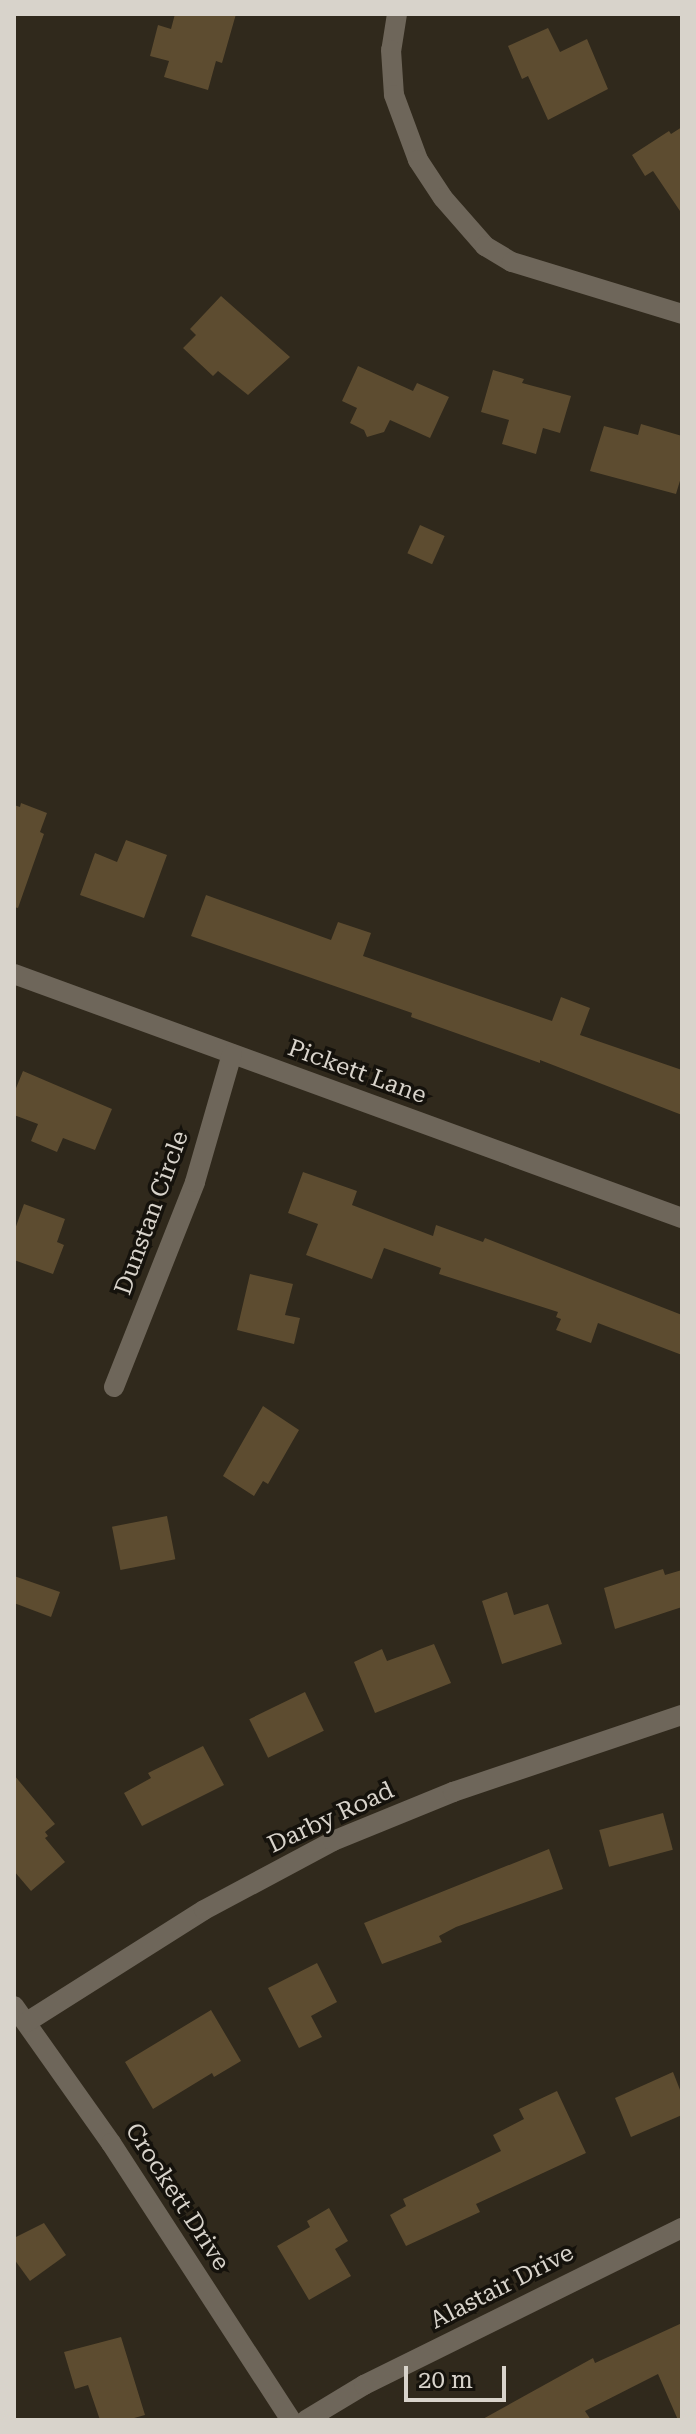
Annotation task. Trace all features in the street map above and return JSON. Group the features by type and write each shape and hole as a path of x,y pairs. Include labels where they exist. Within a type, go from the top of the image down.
{"street":[{"path":"397,14 391,50 394,95 418,160 443,198 485,246 512,262 682,314"},
{"name":"Pickett Lane","path":"14,974 682,1218"},
{"name":"Dunstan Circle","path":"114,1387 195,1182 232,1054"},
{"name":"Darby Road","path":"21,2014 333,1841 453,1792 682,1715"},
{"name":"Crockett Drive","path":"21,2014 111,2143 291,2420"},
{"name":"Alastair Drive","path":"306,2420 364,2385 682,2228"}],"building":[{"path":"175,14 236,14 222,63 216,61 208,90 164,77 169,61 150,56 158,25 171,29"},
{"path":"548,28 560,52 587,39 608,89 548,120 528,76 522,79 508,46"},
{"path":"682,127 682,214 653,171 645,176 632,155 669,131 671,134"},
{"path":"221,296 290,357 248,395 218,371 213,376 183,348 196,335 190,329"},
{"path":"358,366 413,391 417,383 449,397 430,438 390,420 384,432 367,437 364,430 350,423 357,408 342,401"},
{"path":"493,370 524,379 522,383 571,396 560,433 543,428 536,454 502,444 509,420 481,412"},
{"path":"641,424 682,436 682,474 676,494 590,471 604,426 638,435"},
{"path":"420,525 445,536 432,564 407,553"},
{"path":"21,803 47,813 40,832 44,834 18,908 14,907 14,805 20,807"},
{"path":"126,840 167,855 144,918 80,895 95,853 117,862"},
{"path":"206,895 331,940 338,922 371,933 363,956 552,1021 561,997 590,1008 580,1035 682,1070 682,1115 540,1060 540,1063 411,1017 412,1013 191,936"},
{"path":"23,1071 112,1109 95,1150 63,1138 57,1152 31,1141 38,1124 14,1115 14,1093"},
{"path":"303,1172 357,1191 352,1205 433,1236 436,1225 483,1242 485,1238 682,1315 682,1355 598,1323 591,1343 556,1330 561,1319 556,1317 558,1312 439,1274 441,1268 384,1248 372,1279 306,1255 318,1224 288,1213"},
{"path":"24,1204 65,1219 57,1242 64,1245 53,1274 14,1260 14,1232"},
{"path":"250,1274 293,1284 285,1315 300,1318 294,1344 237,1330"},
{"path":"263,1406 299,1430 268,1484 263,1481 254,1496 223,1476"},
{"path":"167,1516 175,1559 120,1570 112,1527"},
{"path":"663,1569 665,1575 682,1570 682,1607 615,1629 604,1588"},
{"path":"14,1576 60,1592 51,1617 14,1603"},
{"path":"507,1592 514,1615 548,1604 562,1644 502,1664 482,1601"},
{"path":"434,1644 451,1683 375,1713 354,1662 382,1649 387,1661"},
{"path":"305,1692 324,1731 268,1758 249,1719"},
{"path":"203,1746 224,1785 142,1826 124,1793 151,1778 148,1773"},
{"path":"14,1775 55,1824 45,1832 48,1836 45,1838 65,1862 31,1891 14,1871"},
{"path":"663,1813 673,1850 609,1867 599,1830"},
{"path":"549,1849 563,1889 456,1927 439,1936 442,1942 382,1964 364,1923"},
{"path":"317,1963 337,2002 311,2016 322,2037 299,2048 268,1988"},
{"path":"211,2010 241,2061 214,2077 212,2073 153,2109 125,2062"},
{"path":"673,2072 682,2095 682,2115 631,2137 615,2098"},
{"path":"557,2091 586,2153 476,2204 480,2212 406,2246 390,2215 406,2206 403,2199 501,2151 493,2135 524,2119 519,2109"},
{"path":"329,2208 348,2241 335,2249 351,2276 309,2300 277,2246 310,2227 307,2221"},
{"path":"44,2223 66,2255 30,2281 14,2259 14,2238"},
{"path":"682,2323 682,2420 678,2420 658,2374 585,2411 591,2420 481,2420 593,2358 595,2363"},
{"path":"121,2337 145,2415 127,2420 100,2420 88,2385 75,2389 64,2352"}]}
